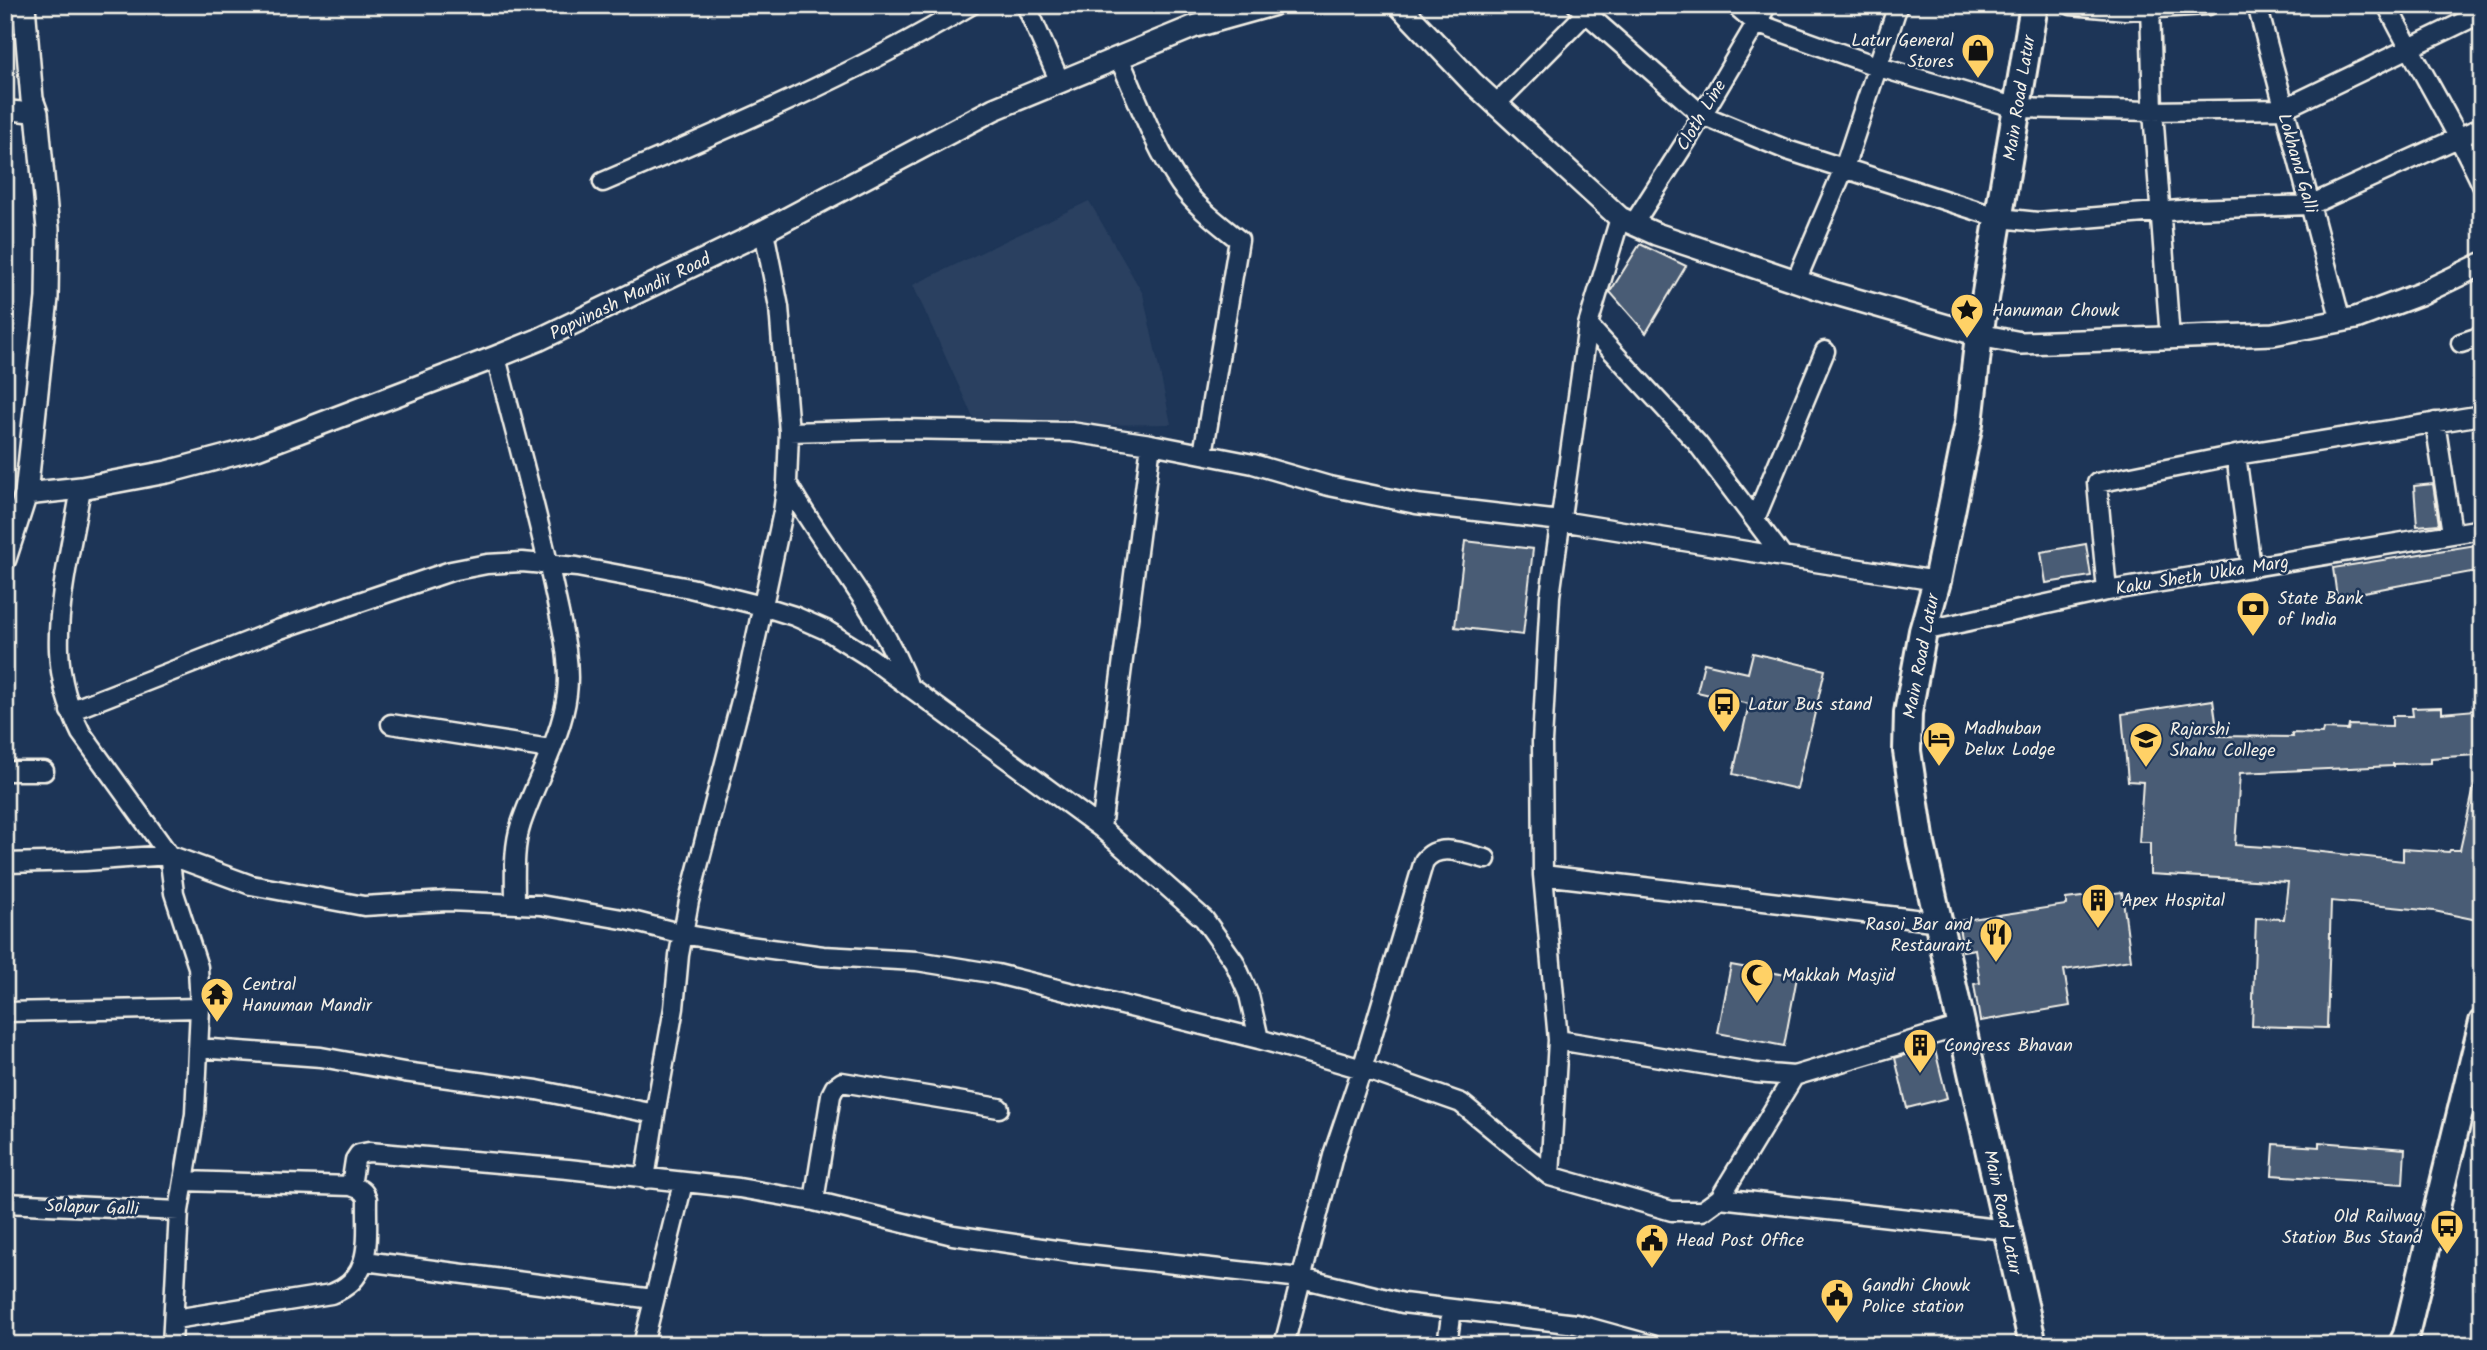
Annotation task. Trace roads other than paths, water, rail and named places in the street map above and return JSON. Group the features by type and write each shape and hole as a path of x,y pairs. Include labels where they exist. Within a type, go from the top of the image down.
{"main road":[{"name":"Main Road Latur","path":"2033,1345 1921,844 1907,751 1908,713 1923,631 1937,580 1969,423 1979,335 2034,5"},
{"path":"2401,1345 2409,1325 2482,1023"}],"street":[{"path":"6,555 26,494 40,384 47,298 48,229 24,5"},
{"path":"603,182 703,139 911,41 971,5"},
{"path":"1026,5 1060,82"},
{"name":"Papvinash Mandir Road","path":"26,494 80,488 167,472 257,448 496,357 550,334 764,231 994,110 1193,27 1272,5"},
{"path":"1399,5 1496,104 1627,220 1656,234 1796,281 1979,335 2021,343 2273,334 2341,321 2420,294 2482,264"},
{"path":"1735,5 1756,23 1879,67 2017,108 2153,111 2283,109 2482,13"},
{"name":"Cloth Line","path":"1550,1175 1558,1041 1543,875 1542,742 1550,596 1588,325 1627,220 1702,114 1767,5"},
{"path":"1796,281 1844,168 1898,5"},
{"path":"2071,5 2125,10 2208,5"},
{"name":"Lokhand Galli","path":"2257,5 2341,321"},
{"path":"2387,5 2408,48 2460,136 2482,184"},
{"path":"2150,7 2153,111 2170,339"},
{"path":"1496,104 1586,8 1702,114 1787,150 2000,218 2038,222 2161,212 2310,205 2482,127"},
{"path":"1119,58 1160,151 1181,186 1206,214 1239,240 1203,454"},
{"path":"5,110 37,113"},
{"path":"645,1179 674,1009 683,934 762,606 787,483 789,432 779,307 764,231"},
{"path":"1588,325 1697,443 1783,557"},
{"path":"2461,343 2482,336"},
{"path":"1755,519 1825,351"},
{"path":"496,357 549,564 569,677 567,697 550,749 520,826 514,902"},
{"path":"2107,591 2097,484 2235,455 2482,415"},
{"path":"2435,422 2452,533"},
{"path":"789,432 909,429 1071,432 1253,464 1329,486 1416,504 1561,521 1937,580"},
{"path":"1101,828 1151,444"},
{"path":"2235,455 2251,567"},
{"path":"787,483 808,520 884,632 901,664 909,687"},
{"path":"80,488 59,650 65,693 81,733 169,855 174,893 198,967 200,1007 195,1114 179,1211 172,1345"},
{"name":"Kaku Sheth Ukka Marg","path":"1923,631 2107,591 2482,528"},
{"path":"70,711 280,629 451,571 487,564 549,564 690,588 762,606 826,630 869,657 1101,828 1204,919 1234,961 1249,995 1259,1039"},
{"path":"391,724 550,749"},
{"path":"5,771 44,771"},
{"path":"1284,1345 1334,1152 1362,1069 1423,861 1430,853 1439,849 1486,859"},
{"path":"5,863 85,862 169,855 251,885 364,906 447,901 514,902 628,920 683,934 811,954 917,961 997,974 1259,1039 1362,1069 1461,1103 1550,1175 1672,1211 1702,1211 1720,1198 1794,1076"},
{"path":"1543,875 1940,922"},
{"path":"5,1012 200,1007"},
{"path":"1558,1041 1756,1073 1794,1076 1962,1026"},
{"path":"198,1048 321,1057 404,1072 537,1090 655,1114"},
{"path":"814,1201 831,1095 835,1087 842,1082 999,1108"},
{"path":"351,1186 355,1160 359,1154 369,1152 568,1169 739,1188 814,1201 953,1235 1301,1278 1404,1303 1576,1324 1607,1339 1652,1345"},
{"path":"175,1319 331,1294 351,1283 365,1261 365,1192 351,1186 184,1181"},
{"path":"643,1345 683,1183"},
{"path":"1720,1198 2007,1230"},
{"name":"Solapur Galli","path":"5,1203 179,1211"},
{"path":"365,1261 653,1299"},
{"path":"1447,1345 1452,1309"}],"place":[{"name":"Latur General Stores","path":"1978,80"},
{"name":"Hanuman Chowk","path":"1967,340"},
{"name":"State Bank of India","path":"2253,638"},
{"name":"Latur Bus stand","path":"1724,734"},
{"name":"Madhuban Delux Lodge","path":"1939,768"},
{"name":"Rajarshi Shahu College","path":"2146,769"},
{"name":"Apex Hospital","path":"2098,930"},
{"name":"Rasoi Bar and Restaurant","path":"1996,964"},
{"name":"Makkah Masjid","path":"1757,1005"},
{"name":"Central Hanuman Mandir","path":"217,1024"},
{"name":"Congress Bhavan","path":"1920,1075"},
{"name":"Old Railway Station Bus Stand","path":"2447,1256"},
{"name":"Head Post Office","path":"1652,1270"},
{"name":"Gandhi Chowk Police station","path":"1837,1325"}]}
